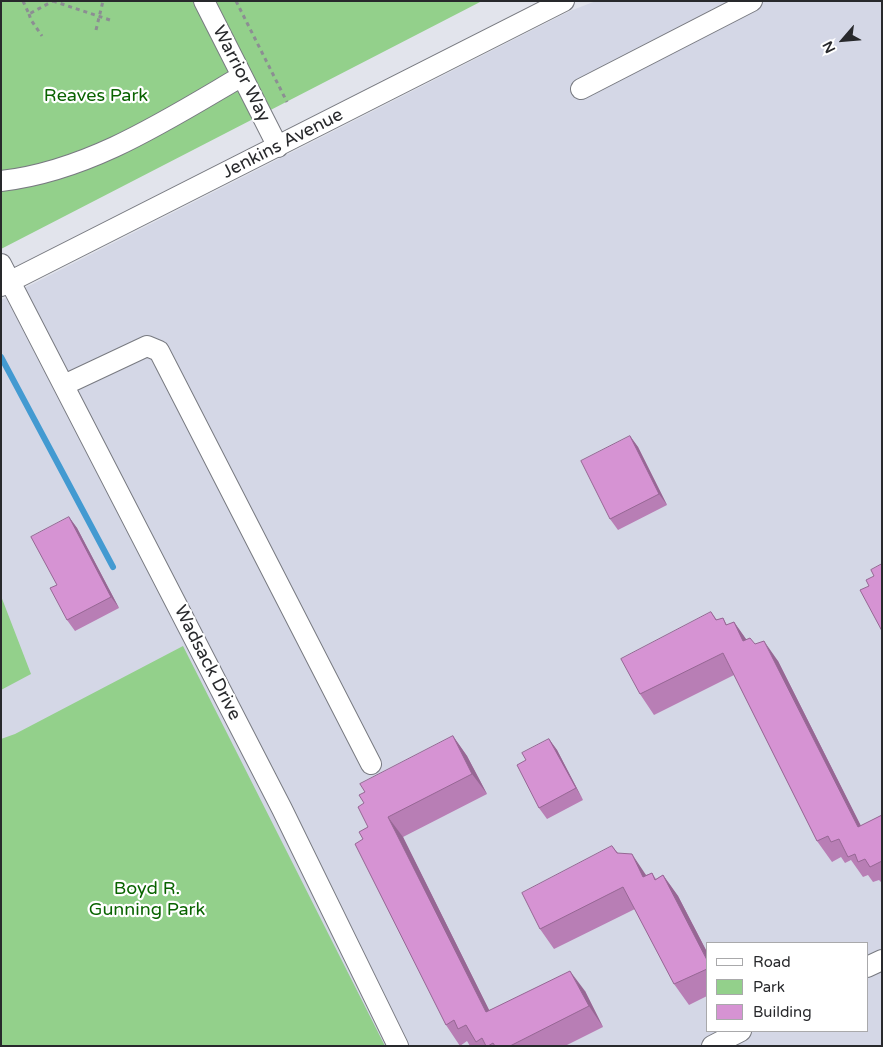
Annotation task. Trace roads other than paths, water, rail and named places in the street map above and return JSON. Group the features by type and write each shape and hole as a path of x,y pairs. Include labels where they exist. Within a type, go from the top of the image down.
{"street":[{"name":"Warrior Way","path":"204,1 278,147"},
{"name":"Jenkins Avenue","path":"4,277 278,147 564,1"},
{"path":"581,89 752,1"},
{"path":"1,181 29,178 81,161 148,130 242,76"},
{"name":"Wadsack Drive","path":"4,277 64,385 282,809 398,1046"},
{"path":"64,385 147,346 159,352 371,764"},
{"path":"868,967 882,960"},
{"path":"712,1046 739,1032"}],"waterway":[{"path":"1,357 113,567"}],"park label":[{"name":"Reaves Park","path":"96,96"},
{"name":"Boyd R. Gunning Park","path":"147,900"}]}
